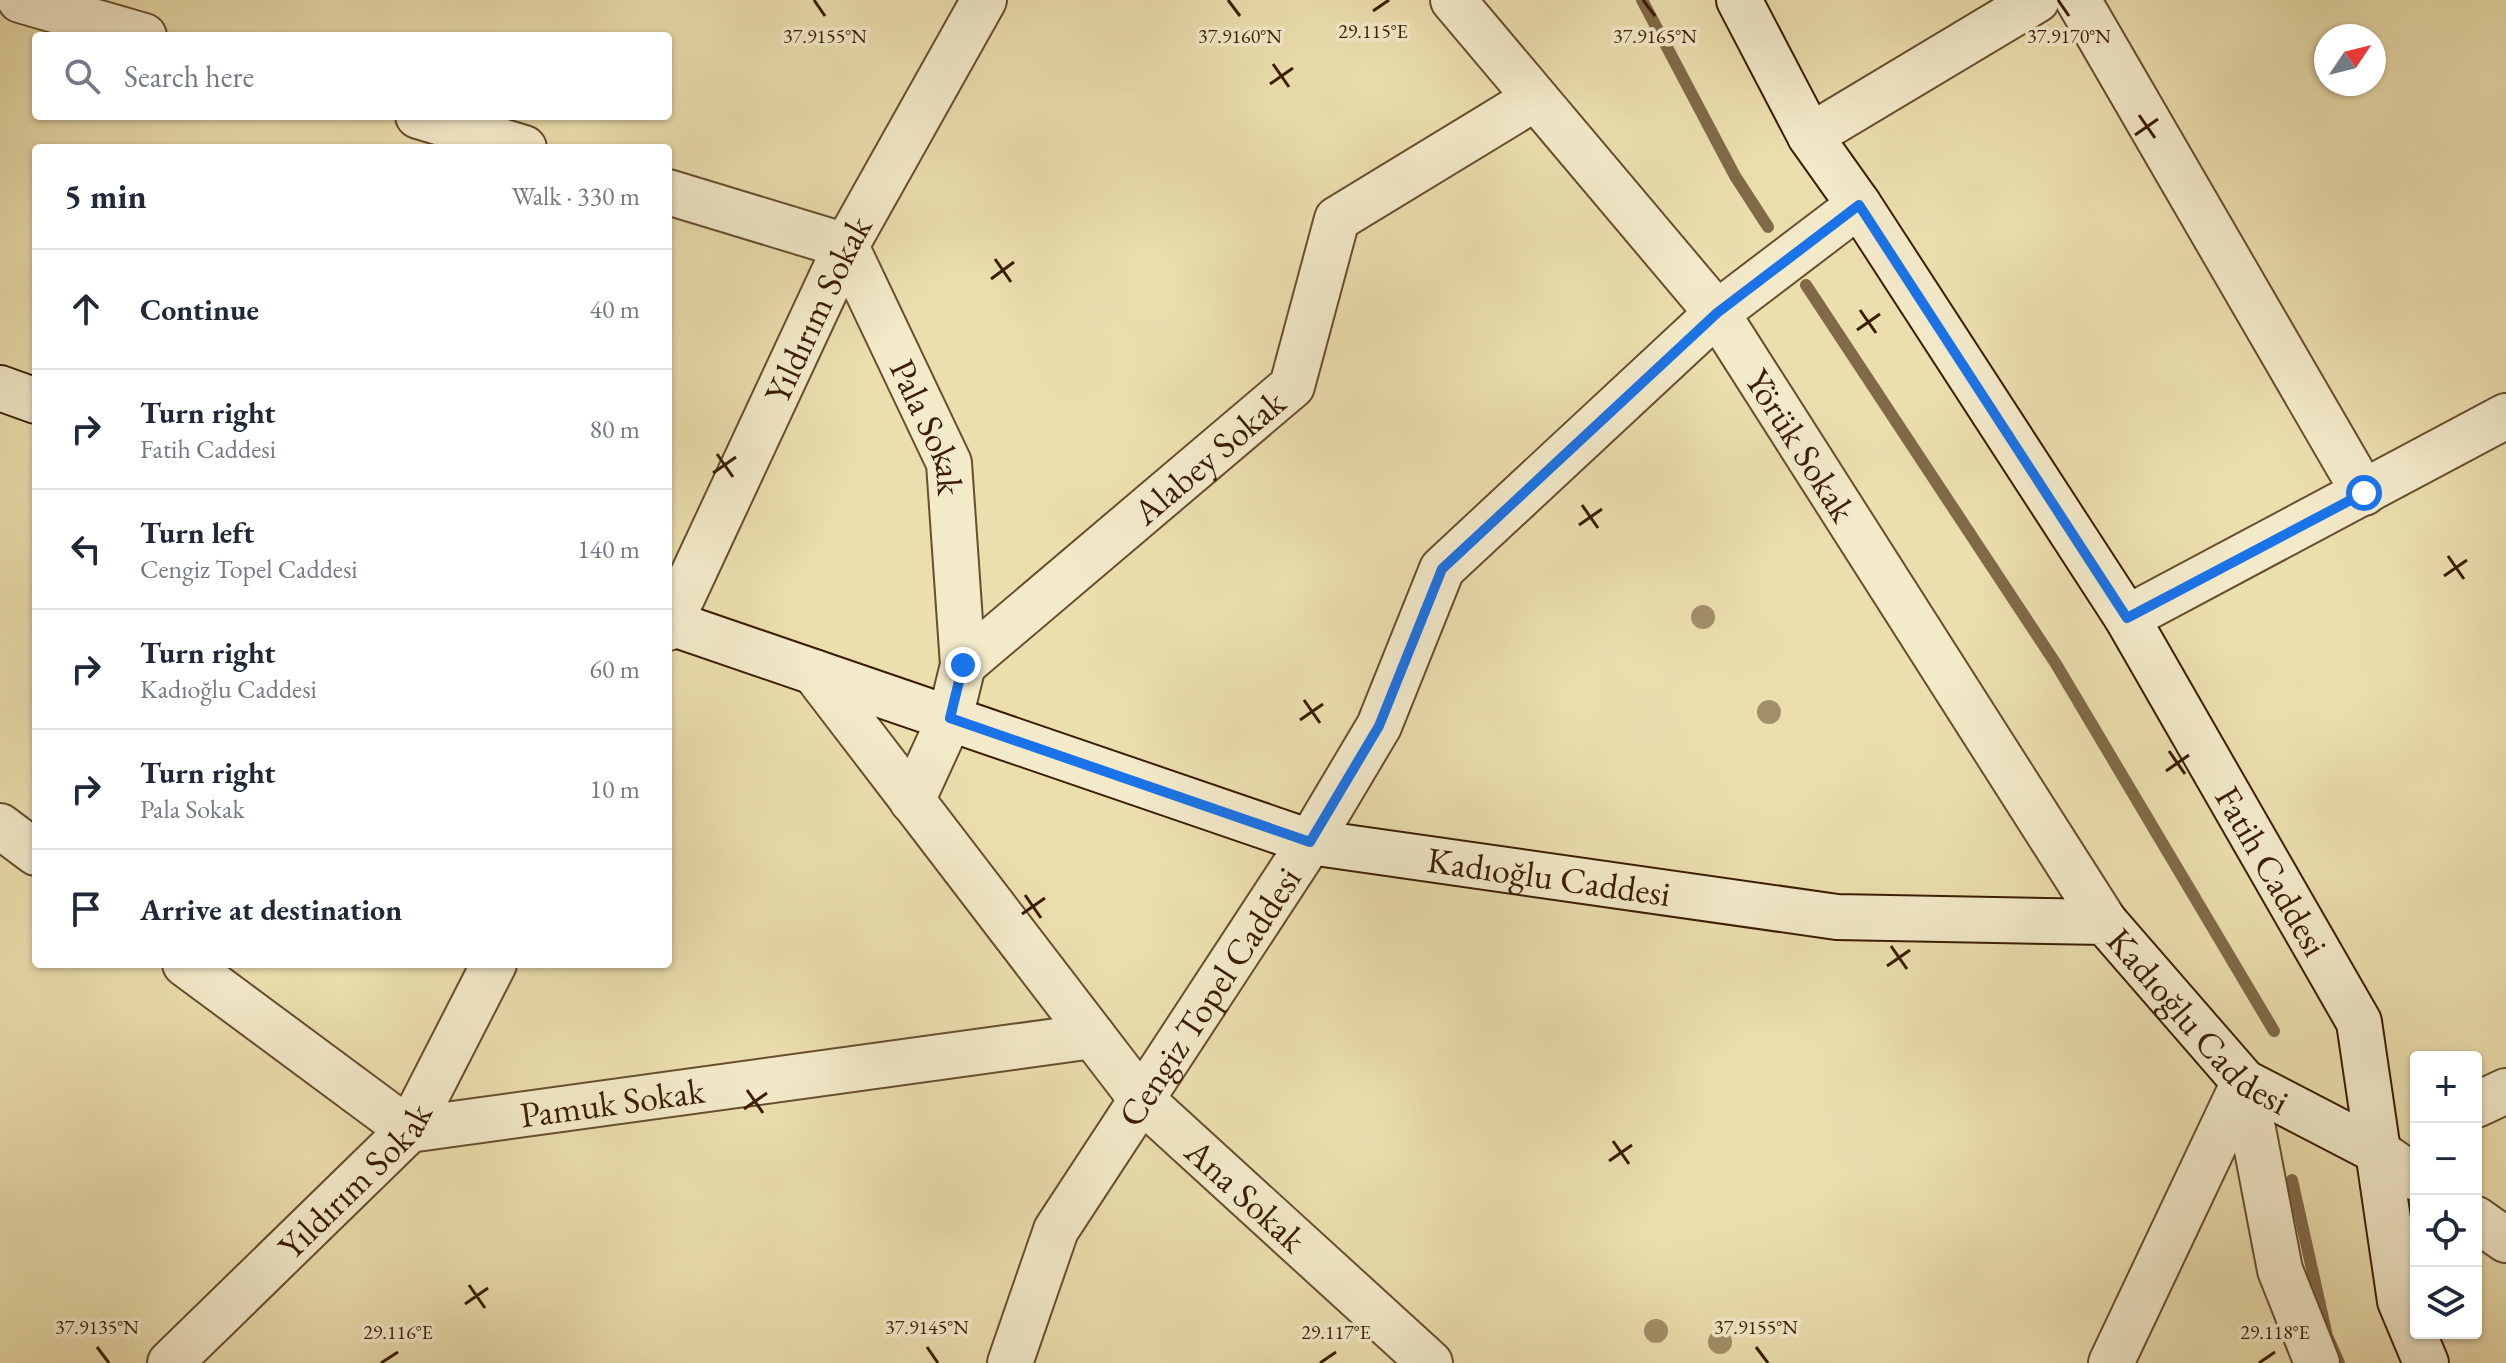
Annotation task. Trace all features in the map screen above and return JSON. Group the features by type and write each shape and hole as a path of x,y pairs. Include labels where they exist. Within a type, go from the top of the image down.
{"street":[{"path":"20,0 130,32"},
{"name":"Yıldırım Sokak","path":"672,618 846,246 984,0"},
{"name":"Yörük Sokak","path":"1453,0 1717,313 2105,922"},
{"name":"Fatih Caddesi","path":"1739,0 1810,136 1859,205 2127,618 2359,1022 2400,1301 2426,1363"},
{"path":"1810,136 2037,0"},
{"path":"2078,0 2364,493"},
{"name":"Alabey Sokak","path":"963,665 1292,386 1337,219 1534,99"},
{"path":"431,120 511,144"},
{"path":"672,193 846,246"},
{"name":"Cengiz Topel Caddesi","path":"1010,1363 1056,1230 1310,842 1379,726 1442,569 1717,313 1859,205"},
{"name":"Pala Sokak","path":"846,246 949,463 963,665 950,718 912,801"},
{"path":"0,388 32,400"},
{"path":"2127,618 2506,416"},
{"name":"Kadıoğlu Caddesi","path":"672,625 1310,842 1837,917 2105,922 2244,1082 2377,1151"},
{"name":"Ana Sokak","path":"814,672 1142,1100 1430,1363"},
{"path":"0,826 32,850"},
{"path":"190,968 409,1130"},
{"name":"Yıldırım Sokak","path":"170,1363 409,1130 492,968"},
{"name":"Pamuk Sokak","path":"409,1130 1093,1036"},
{"path":"2111,1363 2244,1082"},
{"path":"2244,1082 2280,1270 2317,1363"},
{"path":"2482,1102 2506,1091"},
{"path":"2377,1151 2410,1136"},
{"path":"2377,1151 2410,1174"},
{"path":"2482,1223 2506,1240"}],"waterway":[{"path":"1642,0 1735,176 1768,227"},
{"path":"1806,285 2056,664 2274,1031"},
{"path":"2292,1180 2327,1336 2339,1363"}],"route":[{"path":"963,665 950,718 1310,842 1379,726 1442,569 1717,313 1859,205 2127,618 2364,493"}]}
